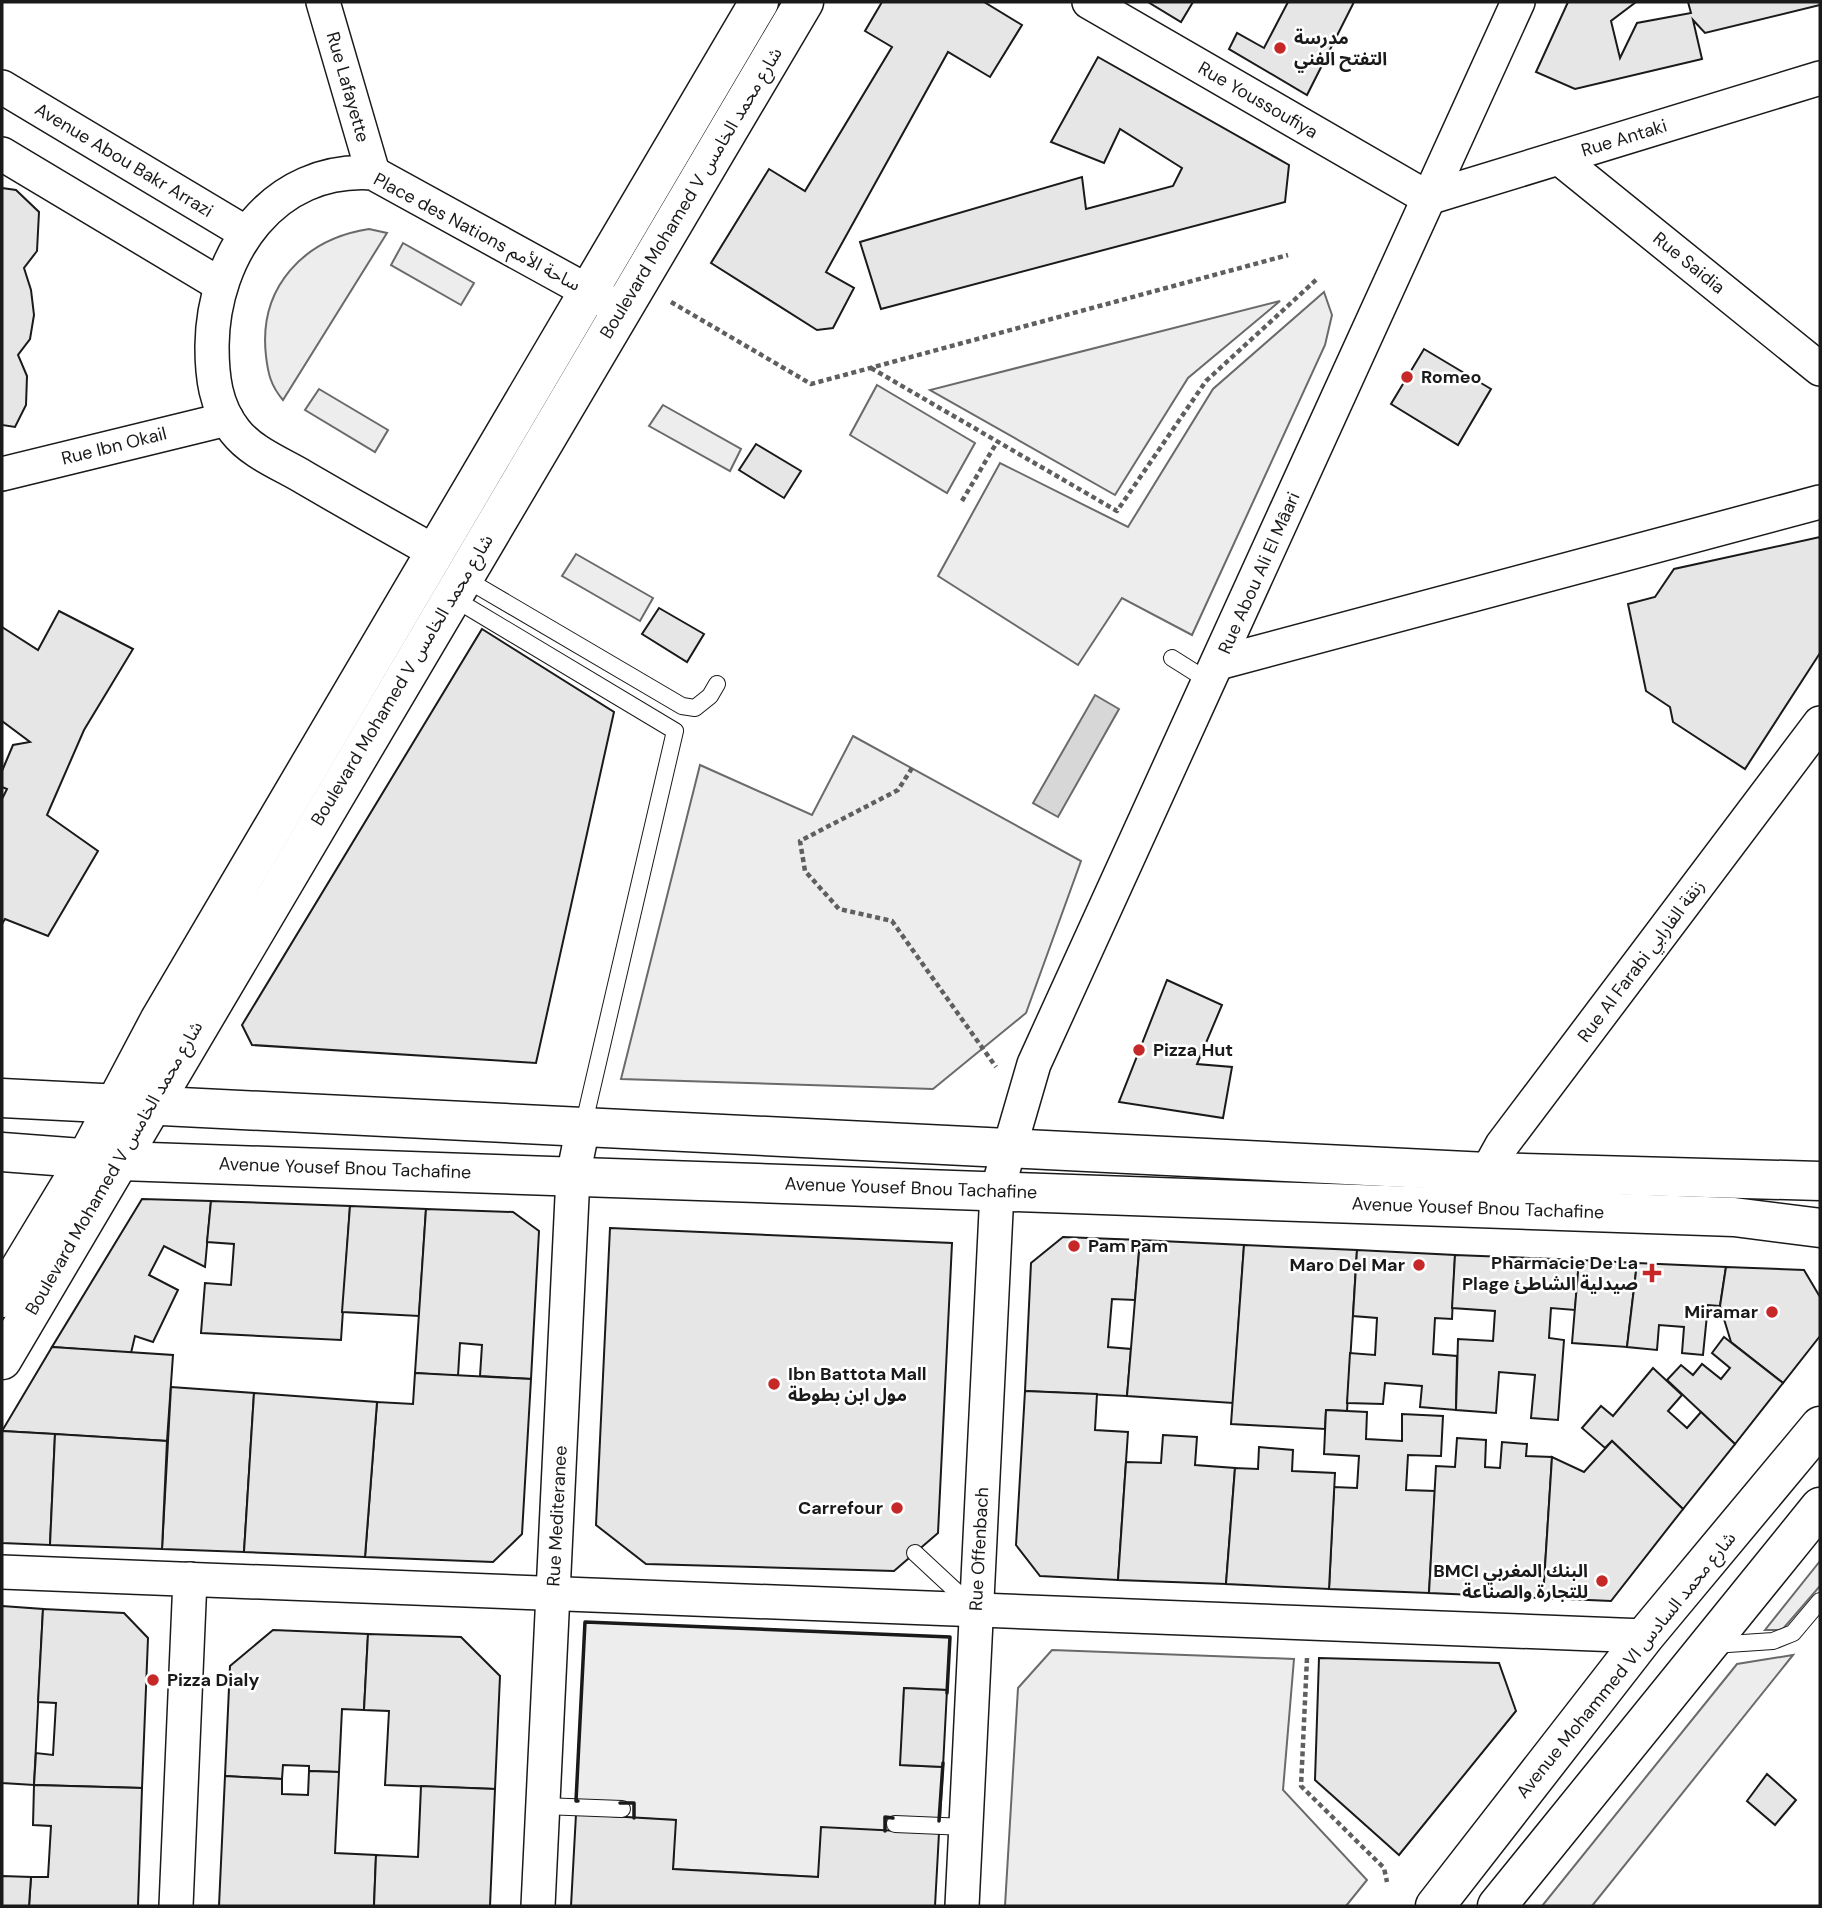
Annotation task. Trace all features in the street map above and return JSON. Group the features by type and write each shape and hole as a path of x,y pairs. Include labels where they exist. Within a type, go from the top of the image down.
{"main road":[{"name":"Boulevard Mohamed V شارع محمد الخامس","path":"2,1360 103,1160 114,1105 159,1021 759,2"},
{"name":"Boulevard Mohamed V شارع محمد الخامس","path":"2,1297 103,1160 152,1107 804,2"},
{"name":"Avenue Yousef Bnou Tachafine","path":"2,1098 1487,1172 1820,1181"},
{"name":"Avenue Yousef Bnou Tachafine","path":"2,1153 103,1160 1734,1217 1805,1226"},
{"path":"1805,1226 1820,1245"},
{"name":"Avenue Mohammed VI شارع محمد السادس","path":"1435,1906 1645,1636 1820,1426"},
{"path":"1497,1906 1820,1507"}],"street":[{"name":"Rue Lafayette","path":"323,2 373,173"},
{"name":"Rue Youssoufiya","path":"1089,2 1427,198"},
{"name":"Rue Abou Ali El Mâari","path":"1007,1148 1034,1064 1518,2"},
{"name":"Rue Antaki","path":"1427,198 1820,78"},
{"name":"Avenue Abou Bakr Arrazi","path":"2,87 246,233"},
{"path":"2,154 221,285"},
{"name":"Rue Saidia","path":"1559,158 1820,369"},
{"name":"Place des Nations ساحة الأمم","path":"435,552 249,446 227,419 216,393 212,369 213,326 221,285 237,246 246,233 266,210 313,182 352,172 373,173 622,310"},
{"name":"Rue Ibn Okail","path":"2,474 227,419"},
{"path":"1214,672 1820,502"},
{"name":"Rue Al Farabi زنقة الفارابي","path":"1477,1208 1487,1172 1502,1145 1820,723"},
{"name":"Rue Mediteranee","path":"538,1906 573,1176 583,1127"},
{"name":"Rue Offenbach","path":"962,1906 997,1191 1007,1148"},
{"path":"2,1572 1645,1636"},
{"path":"176,1906 190,1579"}],"lane":[{"path":"458,588 682,706 695,708 710,696 717,684"},
{"path":"458,588 675,731 583,1127"},
{"path":"1172,658 1214,672"},
{"path":"915,1553 976,1610"},
{"path":"1707,1645 1773,1641 1793,1633 1820,1601"},
{"path":"543,1806 622,1809"},
{"path":"895,1824 966,1827"}],"path":[{"path":"659,296 811,384 1288,255"},
{"path":"870,368 1113,510 1121,509 1206,381 1317,279"},
{"path":"962,501 997,442"},
{"path":"912,768 898,790 800,841 805,872 839,909 892,921 1000,1072"},
{"path":"1308,1651 1301,1786 1384,1868 1387,1882"}],"shaded area":[{"path":"369,229 387,233 283,400 271,380 266,356 265,331 278,288 290,270 324,243"},
{"path":"403,243 474,283 461,305 391,265"},
{"path":"1324,292 1332,315 1325,345 1192,635 1122,598 1078,665 938,576 1000,463 1128,527 1213,389"},
{"path":"1280,301 1188,378 1115,495 930,390"},
{"path":"877,385 975,443 947,493 850,435"},
{"path":"319,389 388,430 375,452 305,410"},
{"path":"663,405 741,449 730,471 649,426"},
{"path":"576,554 653,598 640,621 562,576"},
{"path":"1095,695 1119,709 1058,817 1033,803"},
{"path":"853,736 1081,861 1026,1013 933,1089 621,1079 700,765 812,815"},
{"path":"1820,1561 1820,1586 1782,1630 1765,1630"},
{"path":"585,1622 950,1637 947,1690 904,1688 901,1765 943,1767 940,1821 886,1818 885,1831 818,1877 673,1869 675,1820 634,1818 634,1803 576,1801"},
{"path":"1052,1650 1294,1659 1283,1790 1367,1880 1346,1906 1005,1906 1018,1688"},
{"path":"1793,1655 1592,1906 1542,1906 1737,1664"}],"building":[{"path":"882,2 984,2 1022,25 990,77 948,52 826,272 854,288 833,328 817,330 711,263 769,169 805,191 892,47 865,31"},
{"path":"1148,2 1193,2 1181,22"},
{"name":"مدرسة التفتح الفني","path":"1288,2 1354,2 1307,95 1229,49 1237,33 1264,48"},
{"path":"1568,2 1636,2 1611,21 1620,58 1637,23 1691,13 1688,2 1820,2 1820,5 1705,33 1693,20 1702,59 1575,89 1536,72"},
{"path":"1098,57 1289,165 1285,202 881,309 860,242 1082,177 1086,209 1173,186 1182,168 1120,129 1104,163 1051,142"},
{"path":"2,188 16,190 39,212 37,251 24,268 31,290 34,315 30,339 18,355 27,376 26,405 15,427 2,425"},
{"path":"1424,349 1491,389 1458,445 1391,404"},
{"path":"756,444 801,471 784,498 739,470"},
{"path":"1820,537 1820,653 1745,769 1673,722 1670,707 1646,691 1628,604 1655,597 1674,569"},
{"path":"659,608 704,634 687,662 642,634"},
{"path":"59,611 133,649 84,730 47,815 98,851 48,936 5,919 2,924 2,799 7,789 2,787 2,771 13,745 30,742 2,721 2,627 38,650"},
{"path":"482,629 614,712 536,1063 252,1045 242,1025"},
{"path":"1167,980 1222,1005 1197,1064 1232,1067 1223,1118 1119,1102"},
{"path":"142,1199 211,1201 205,1267 164,1246 149,1275 178,1290 153,1342 135,1336 131,1353 52,1347"},
{"path":"211,1201 350,1206 341,1340 201,1333 205,1283 231,1285 234,1244 207,1242"},
{"path":"350,1206 426,1209 419,1316 342,1312"},
{"path":"426,1209 513,1212 539,1231 531,1379 480,1376 482,1345 460,1343 458,1376 415,1373"},
{"name":"Ibn Battota Mall مول ابن بطوطة","path":"610,1228 952,1243 938,1533 894,1571 646,1564 596,1525"},
{"path":"1063,1237 1140,1240 1135,1300 1112,1299 1108,1347 1131,1349 1127,1396 1025,1391 1031,1263"},
{"path":"1140,1240 1244,1245 1233,1403 1127,1396"},
{"path":"1244,1245 1357,1250 1347,1411 1326,1410 1325,1429 1231,1424"},
{"path":"1357,1250 1455,1255 1452,1319 1435,1318 1433,1354 1457,1356 1456,1410 1420,1407 1422,1386 1385,1383 1383,1404 1347,1403 1350,1353 1375,1355 1377,1318 1353,1316"},
{"path":"1455,1255 1579,1260 1575,1310 1551,1308 1549,1338 1564,1340 1558,1420 1531,1418 1535,1375 1499,1372 1496,1413 1456,1410 1458,1339 1493,1341 1495,1311 1452,1308"},
{"path":"1579,1260 1637,1263 1627,1347 1572,1343"},
{"path":"1637,1263 1726,1267 1720,1306 1708,1305 1703,1355 1682,1353 1684,1327 1659,1325 1657,1350 1627,1347"},
{"path":"1726,1267 1804,1270 1820,1297 1820,1336 1783,1383 1731,1342 1720,1306"},
{"path":"1724,1337 1783,1383 1735,1444 1667,1380 1681,1365 1693,1375 1702,1364 1721,1379 1730,1368 1712,1353"},
{"path":"52,1347 173,1355 167,1441 2,1431"},
{"path":"1653,1368 1682,1395 1668,1411 1687,1428 1701,1412 1735,1444 1683,1509 1612,1441 1605,1448 1582,1428 1601,1406 1613,1416"},
{"path":"415,1373 531,1379 522,1534 493,1562 365,1557 377,1402 413,1404"},
{"path":"171,1387 254,1393 244,1552 162,1549"},
{"path":"1025,1391 1097,1394 1095,1430 1128,1432 1118,1580 1040,1576 1016,1545"},
{"path":"254,1393 377,1402 365,1557 244,1552"},
{"path":"1326,1410 1367,1412 1366,1439 1402,1441 1402,1414 1443,1416 1441,1456 1408,1455 1406,1490 1435,1491 1429,1593 1329,1589 1334,1487 1357,1488 1359,1456 1324,1454"},
{"path":"2,1431 55,1434 50,1545 2,1543"},
{"path":"55,1434 167,1441 162,1549 50,1545"},
{"path":"1163,1435 1197,1437 1195,1465 1235,1468 1226,1584 1118,1580 1126,1462 1161,1463"},
{"path":"1457,1438 1486,1440 1485,1467 1500,1468 1502,1442 1527,1444 1526,1456 1552,1457 1543,1598 1429,1593 1436,1466 1455,1467"},
{"path":"1612,1441 1683,1509 1611,1601 1543,1598 1552,1457 1584,1472"},
{"path":"1259,1447 1293,1450 1292,1471 1335,1473 1329,1589 1226,1584 1235,1468 1258,1469"},
{"path":"2,1606 43,1609 34,1785 2,1783"},
{"path":"43,1609 124,1613 148,1638 142,1788 34,1785 36,1753 53,1755 56,1703 38,1702"},
{"path":"273,1630 368,1634 364,1710 342,1709 339,1772 309,1771 309,1766 283,1765 282,1779 225,1776 230,1666"},
{"path":"368,1634 461,1637 500,1676 495,1789 385,1785 389,1711 364,1710"},
{"path":"1319,1658 1499,1663 1516,1711 1399,1855 1315,1780"},
{"path":"904,1688 947,1690 943,1767 900,1765"},
{"path":"309,1771 339,1772 335,1853 376,1855 374,1906 219,1906 225,1776 282,1779 282,1794 308,1795"},
{"path":"1767,1774 1796,1800 1775,1825 1747,1801"},
{"path":"34,1785 142,1788 138,1906 29,1906 31,1877 48,1877 51,1826 33,1825"},
{"path":"421,1786 495,1789 490,1906 374,1906 376,1855 418,1857"},
{"path":"576,1814 676,1820 673,1869 818,1877 821,1827 939,1833 935,1906 571,1906"},
{"path":"2,1876 31,1877 29,1906 2,1906"}],"wall":[{"path":"578,1801 585,1622 950,1637 947,1693"},
{"path":"939,1821 943,1763"},
{"path":"620,1803 634,1803 634,1818"},
{"path":"885,1831 885,1817 893,1818"}],"place":[{"name":"مدرسة التفتح الفني","path":"1280,48"},
{"name":"Romeo","path":"1407,377"},
{"name":"Pizza Hut","path":"1139,1050"},
{"name":"Pam Pam","path":"1074,1246"},
{"name":"Maro Del Mar","path":"1419,1265"},
{"name":"Pharmacie De La Plage صيدلية الشاطئ","path":"1652,1273"},
{"name":"Miramar","path":"1772,1312"},
{"name":"Ibn Battota Mall مول ابن بطوطة","path":"774,1384"},
{"name":"Carrefour","path":"897,1508"},
{"name":"BMCI البنك المغربي للتجارة والصناعة","path":"1602,1581"},
{"name":"Pizza Dialy","path":"153,1680"}]}
